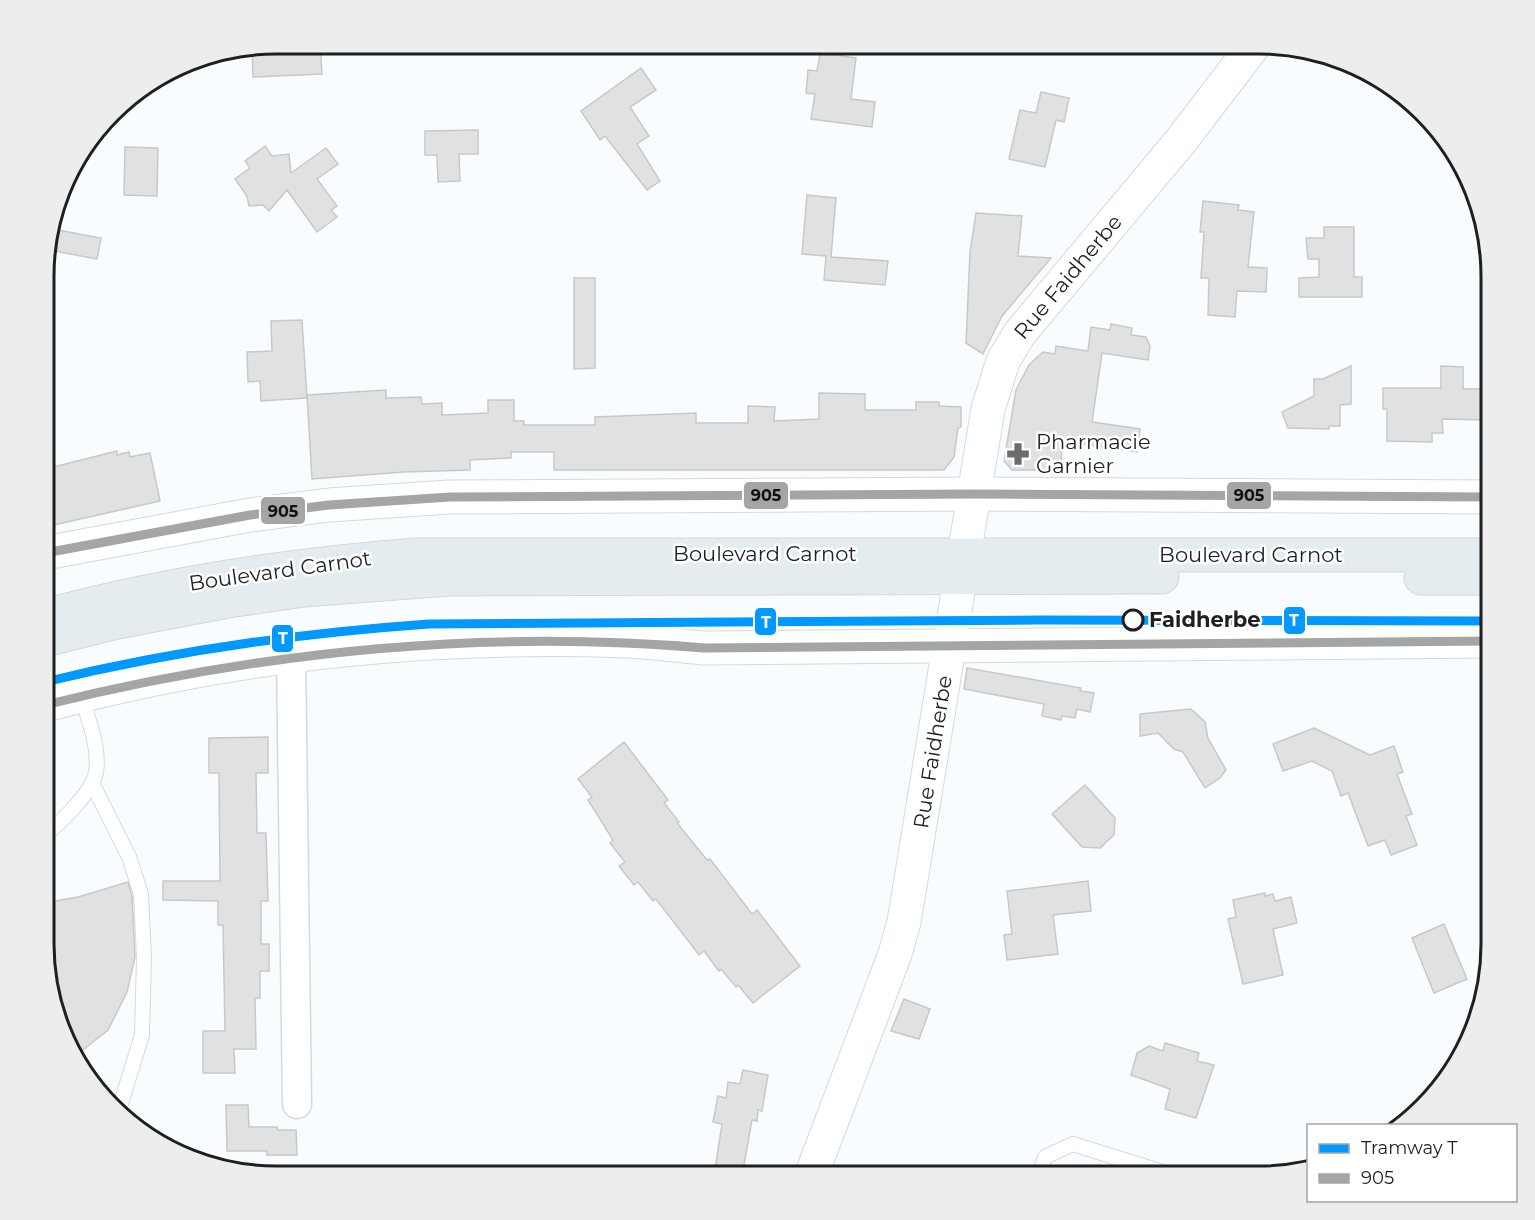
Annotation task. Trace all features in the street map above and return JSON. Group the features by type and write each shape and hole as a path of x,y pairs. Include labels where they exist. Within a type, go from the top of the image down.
{"main road":[{"name":"Boulevard Carnot","path":"54,613 91,603 216,578 338,561 415,555 1481,578"},
{"name":"Boulevard Carnot","path":"54,638 117,622 228,601 378,584 460,579 963,565 1481,555"}],"street":[{"name":"Rue Faidherbe","path":"815,1166 895,954 904,922 993,390 1010,348 1063,280 1180,142 1247,54"},
{"path":"54,551 250,515 386,500 542,495 975,494 1481,497"},
{"path":"54,702 169,676 291,655 396,645 487,641 625,640 704,648 1481,641"},
{"path":"291,655 297,1104"}],"lane":[{"path":"54,825 92,783 96,772 94,740 81,695"},
{"path":"92,783 129,858 141,894 144,957 142,1035 121,1103"},
{"path":"1042,1166 1045,1157 1073,1144 1143,1166"}],"building":[{"path":"321,54 322,74 253,77 252,55"},
{"path":"820,54 856,58 851,99 875,102 872,127 811,119 815,94 806,93 808,70 817,71"},
{"path":"641,68 656,90 630,107 649,136 637,144 660,181 647,190 605,136 600,140 581,111"},
{"path":"1041,92 1069,98 1064,122 1056,120 1045,167 1009,159 1020,110 1036,113"},
{"path":"478,130 478,154 459,154 460,181 438,182 437,155 425,155 425,131"},
{"path":"265,146 272,156 289,154 291,173 326,148 338,164 317,179 337,206 331,210 337,217 317,232 287,190 269,211 263,205 249,206 247,196 235,179 250,168 245,161"},
{"path":"125,147 158,148 157,196 124,195"},
{"path":"807,195 836,198 831,257 888,261 885,285 824,280 826,256 802,254"},
{"path":"1203,201 1239,205 1238,210 1254,212 1248,267 1267,268 1266,292 1237,291 1235,317 1208,315 1209,278 1201,278 1204,232 1200,232"},
{"path":"976,213 1022,216 1018,256 1051,258 1002,316 983,354 966,343 970,252"},
{"path":"1324,227 1354,227 1354,277 1362,277 1362,297 1299,297 1299,278 1319,277 1319,259 1308,259 1306,238 1324,238"},
{"path":"59,230 101,238 97,259 55,251"},
{"path":"574,278 595,278 595,368 574,369"},
{"path":"302,320 307,398 261,401 260,381 248,382 247,352 272,351 271,321"},
{"path":"1111,324 1132,328 1131,335 1146,337 1150,346 1148,360 1102,353 1092,422 1140,429 1137,452 1062,441 1061,470 1012,470 1004,461 1016,390 1029,365 1043,352 1055,354 1056,346 1088,351 1091,327 1110,330"},
{"path":"1351,366 1351,404 1340,405 1340,426 1329,426 1329,429 1288,428 1282,412 1314,396 1314,379 1323,379"},
{"path":"1441,366 1463,367 1463,389 1481,389 1481,420 1442,419 1443,433 1432,433 1432,442 1387,441 1387,409 1383,409 1383,388 1441,388"},
{"path":"386,390 386,398 421,397 422,404 442,403 442,415 488,413 488,400 514,400 514,421 524,421 524,425 595,425 595,417 696,413 696,423 748,423 748,406 775,407 774,421 819,419 819,393 865,394 865,410 916,410 916,402 939,402 939,406 961,407 961,427 958,428 954,457 944,470 554,470 554,452 511,452 511,458 470,460 470,470 312,479 307,395"},
{"path":"117,451 117,455 129,452 130,457 150,453 160,501 54,525 54,467"},
{"path":"967,668 1081,688 1080,691 1094,693 1090,712 1077,709 1075,718 1062,716 1061,720 1042,716 1044,704 964,689"},
{"path":"1191,709 1205,722 1208,738 1226,770 1220,778 1205,788 1183,752 1174,749 1158,733 1140,736 1140,714"},
{"path":"1314,728 1370,755 1394,746 1403,772 1397,774 1412,814 1406,816 1417,845 1391,855 1385,840 1368,846 1348,793 1341,796 1332,771 1312,761 1283,771 1273,744"},
{"path":"268,737 268,773 256,773 257,833 266,833 268,901 261,901 261,944 269,944 269,971 260,971 260,998 255,998 256,1049 234,1049 235,1073 203,1073 203,1031 225,1031 223,925 218,925 218,901 163,900 163,881 220,881 219,773 209,773 209,738"},
{"path":"624,742 668,800 664,803 679,822 677,823 707,860 710,859 752,914 757,910 800,966 753,1003 721,969 719,971 704,951 699,955 656,899 653,901 638,882 634,885 619,866 625,862 610,843 613,840 588,800 592,797 578,779"},
{"path":"1085,785 1115,818 1114,835 1100,848 1082,847 1052,814"},
{"path":"1088,881 1091,911 1053,915 1058,954 1007,960 1004,935 1012,934 1007,891"},
{"path":"128,882 132,896 135,957 127,992 108,1030 82,1051 66,1015 58,987 54,958 54,901 78,897"},
{"path":"1265,893 1265,896 1273,894 1275,901 1291,897 1297,923 1273,929 1283,975 1243,984 1228,919 1236,917 1233,900"},
{"path":"1444,924 1467,979 1434,993 1412,938"},
{"path":"904,999 930,1009 919,1039 891,1031"},
{"path":"1165,1043 1199,1053 1197,1061 1214,1065 1196,1118 1165,1109 1170,1089 1131,1075 1137,1053 1149,1046 1163,1051"},
{"path":"743,1070 768,1075 762,1111 758,1110 757,1121 752,1120 744,1166 716,1166 722,1124 713,1122 718,1096 726,1098 728,1082 740,1084"},
{"path":"226,1105 248,1105 249,1127 296,1130 297,1155 267,1155 267,1151 227,1151"}],"tram line":[{"name":"T","path":"54,680 188,652 332,632 429,624 1039,620 1481,621"}],"transit line":[{"name":"905","path":"54,551 250,515 329,505 450,497 975,494 1481,497"},
{"name":"905","path":"54,703 126,686 290,658 455,643 537,641 704,648 1481,641"}],"place":[{"name":"Pharmacie Garnier","path":"1018,454"},
{"name":"Faidherbe","path":"1133,620"}]}
